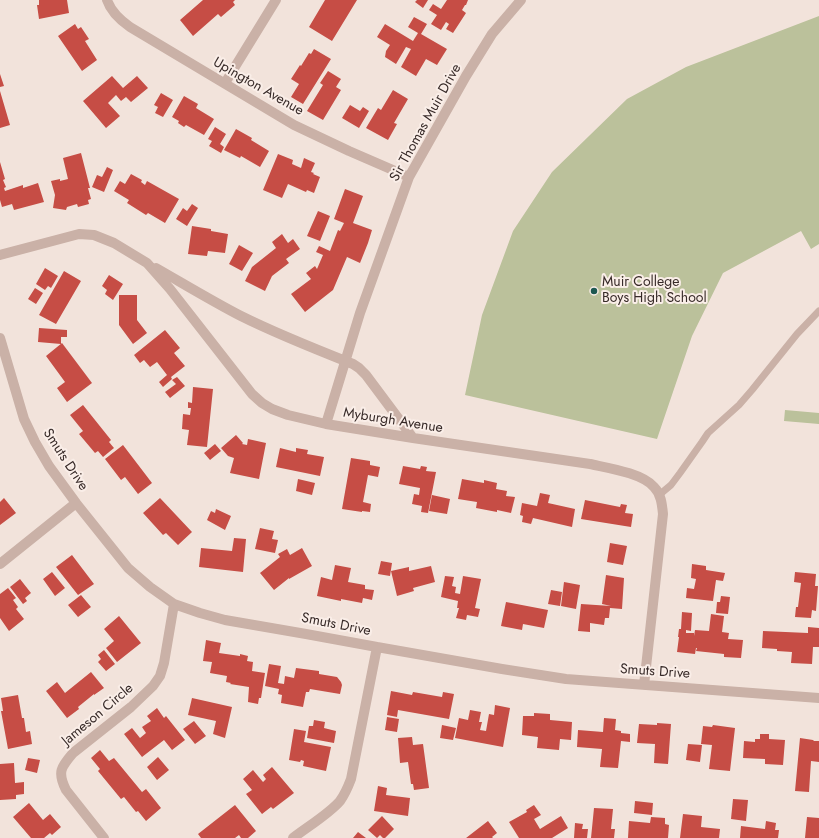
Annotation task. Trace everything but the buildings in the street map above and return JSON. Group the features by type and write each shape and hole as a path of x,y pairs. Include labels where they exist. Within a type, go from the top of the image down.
{"street":[{"name":"Upington Avenue","path":"107,0 114,14 130,27 294,125 409,177"},
{"path":"225,83 276,0"},
{"name":"Sir Thomas Muir Drive","path":"326,424 360,313 409,177 466,76 492,34 521,0"},
{"name":"Myburgh Avenue","path":"0,255 79,234 94,234 114,243 147,263 170,289 252,394 272,409 288,415 326,424 590,464 636,476 648,482 655,488 659,495"},
{"path":"147,263 216,303 242,316 353,364 366,375 413,438"},
{"name":"Smuts Drive","path":"0,338 24,418 35,442 49,466 76,503 128,568 150,587 174,604 225,620 566,679 819,698"},
{"path":"644,685 663,514 662,503 659,495"},
{"path":"0,564 76,503"},
{"name":"Jameson Circle","path":"104,838 66,790 60,775 61,768 73,753 131,706 153,686 160,676 164,663 174,604"},
{"path":"293,838 330,810 340,801 347,790 351,779 377,647"}],"lane":[{"path":"659,495 680,473 705,437 739,405 796,334 819,311"}],"green space":[{"path":"819,16 819,244 811,249 801,231 723,273 692,336 657,439 465,395 482,315 513,231 552,172 627,99 686,67"},
{"path":"785,410 819,413 819,424 784,421"}],"place":[{"name":"Muir College Boys High School","path":"594,291"}]}
